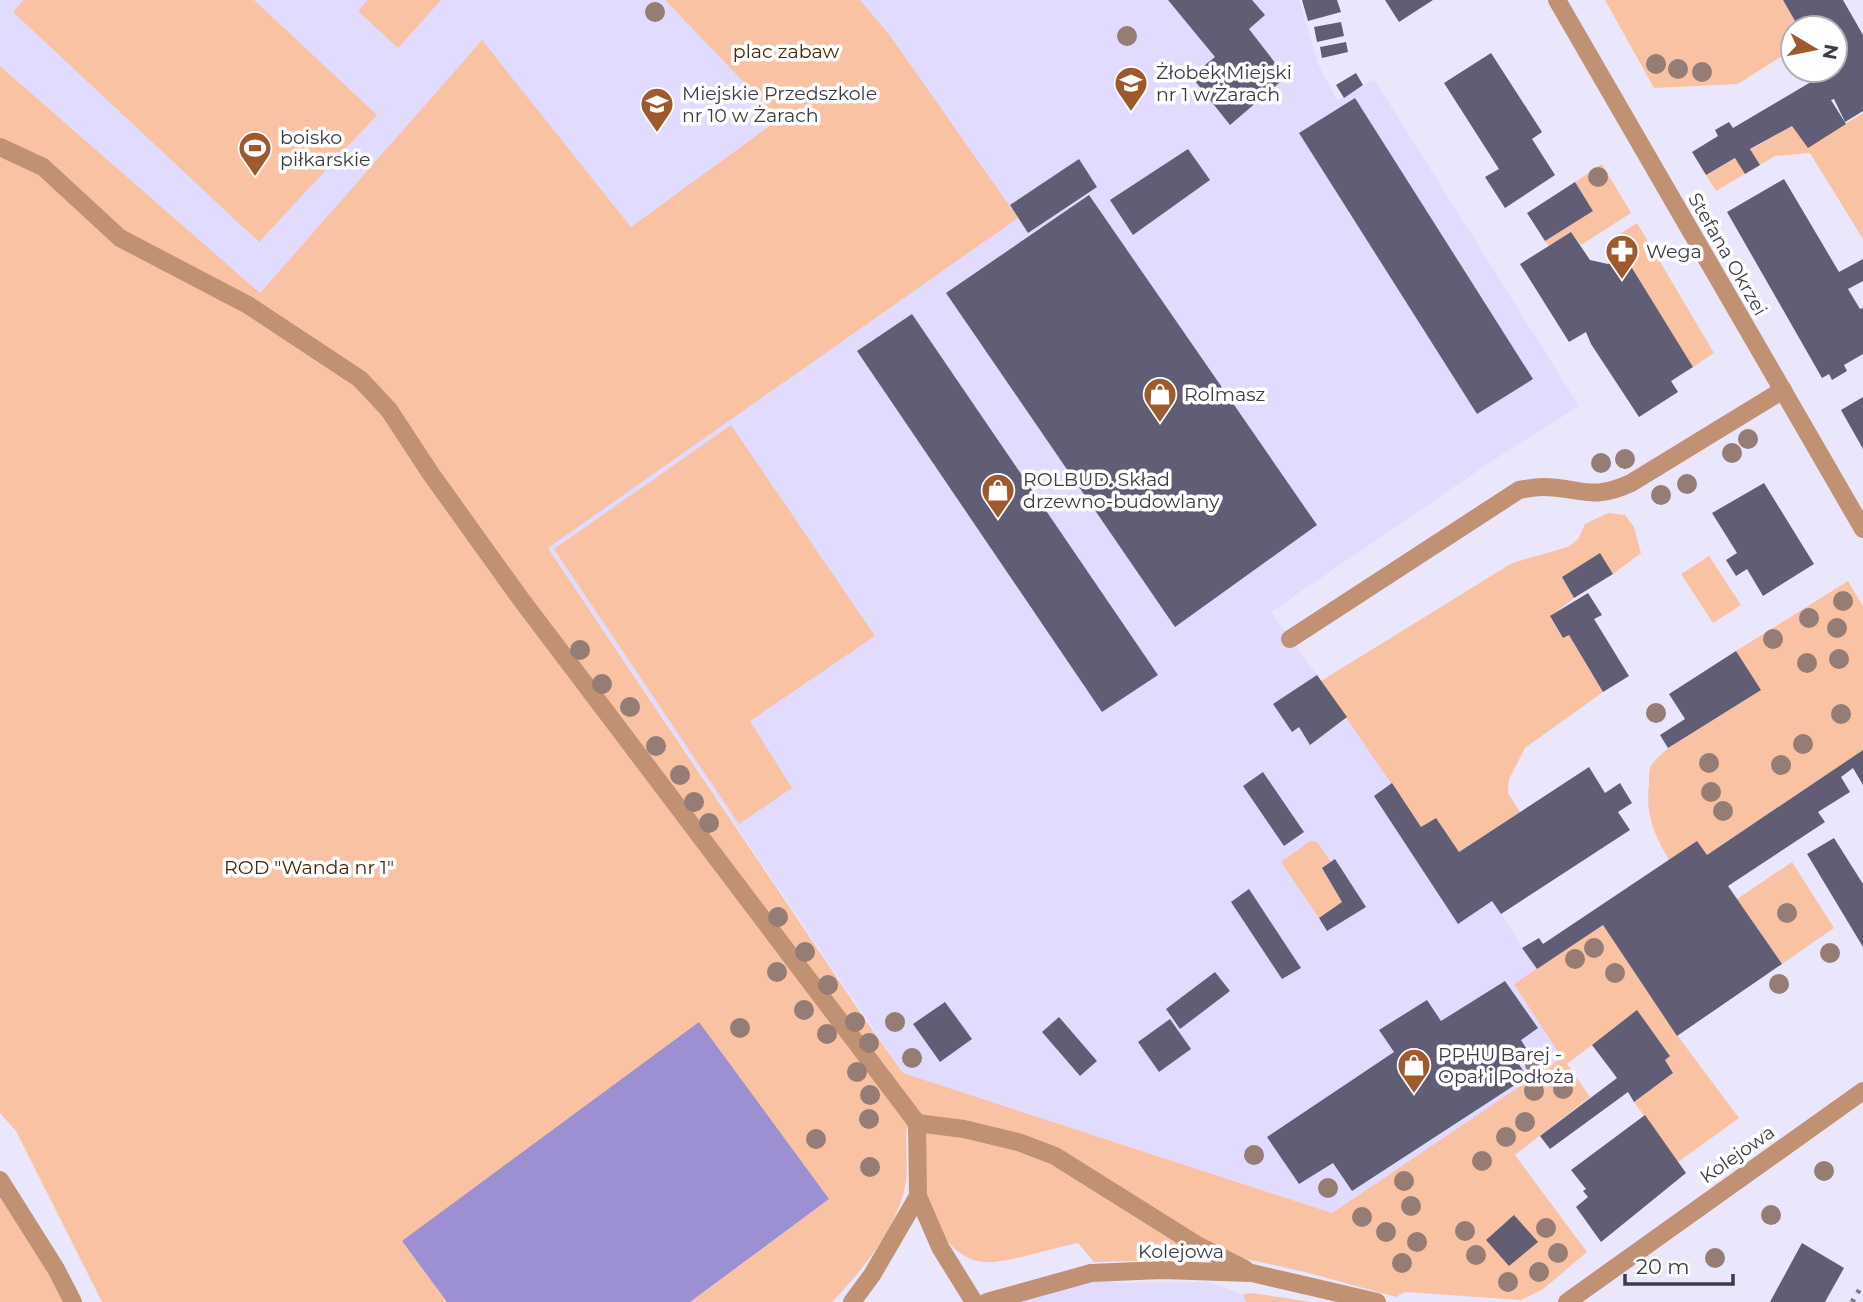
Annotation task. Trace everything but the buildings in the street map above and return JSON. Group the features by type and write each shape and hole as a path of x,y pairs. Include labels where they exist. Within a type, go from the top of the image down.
{"street":[{"name":"Stefana Okrzei","path":"1557,0 1863,529"},
{"path":"0,147 43,167 120,238 248,305 360,379 389,410 431,474 520,598 917,1124 918,1195 940,1247 974,1302"},
{"path":"1290,639 1519,490 1542,487 1588,494 1612,492 1783,390"},
{"name":"Kolejowa","path":"1567,1302 1863,1091"},
{"path":"917,1124 964,1129 1018,1142 1055,1156 1197,1245 1252,1273"},
{"path":"0,1180 56,1269 73,1302"},
{"path":"852,1302 872,1275 918,1195"},
{"name":"Kolejowa","path":"987,1302 1091,1273 1162,1270 1252,1273 1377,1302"}],"shaded area":[{"path":"0,0 1299,0 1319,66 1337,100 1374,79 1579,406 1498,457 1271,612 1347,717 1476,911 1492,901 1501,914 1537,969 1514,984 1563,1058 1332,1213 903,1073 548,547 1018,218 891,38 631,227 481,41 260,293 0,66"},
{"path":"699,1022 829,1199 690,1302 447,1302 402,1241"},
{"path":"1093,1279 1119,1283 1207,1282 1243,1294 1246,1302 1014,1302"}],"green space":[{"name":"boisko piłkarskie","path":"24,0 254,0 377,115 259,242 13,12"},
{"path":"368,0 441,0 398,48 358,11"},
{"path":"665,0 860,0 891,37 1018,218 548,548 866,1021 903,1073 1332,1213 1562,1058 1514,984 1603,925 1677,1035 1739,1118 1678,1162 1634,1102 1673,1073 1665,1060 1670,1055 1637,1011 1567,1064 1590,1097 1515,1155 1587,1252 1542,1290 1521,1300 1405,1292 1396,1297 1241,1258 1094,1262 1078,1243 1014,1259 980,1262 957,1251 933,1220 925,1189 924,1142 907,1127 905,1187 894,1218 865,1264 832,1302 690,1302 829,1199 402,1240 447,1302 102,1302 16,1131 0,1113 0,66 260,293 482,40 631,227 779,119"},
{"path":"1605,0 1783,0 1791,14 1779,14 1779,58 1738,84 1654,88"},
{"path":"1863,113 1863,239 1810,153 1775,156 1716,191 1706,175 1792,126 1808,147"},
{"path":"1602,164 1631,213 1581,245 1571,232 1549,246 1545,241 1593,211 1575,182"},
{"path":"1637,223 1714,353 1693,367 1616,242 1618,235"},
{"path":"731,425 875,636 750,721 792,788 739,824 554,549"},
{"path":"1608,513 1625,515 1634,527 1641,553 1613,574 1600,554 1562,577 1574,598 1550,617 1563,638 1569,635 1603,692 1525,748 1509,779 1508,793 1520,812 1459,852 1436,818 1421,827 1321,681 1512,563 1568,547 1578,539 1585,524"},
{"path":"1709,556 1741,605 1713,623 1681,574"},
{"path":"1848,581 1863,606 1863,750 1707,855 1669,860 1655,832 1648,805 1650,768 1656,759 1683,738 1760,690 1736,651"},
{"path":"1310,841 1317,842 1331,862 1322,869 1342,902 1319,918 1281,862"},
{"path":"1792,862 1834,928 1782,964 1737,899"},
{"path":"0,1183 68,1302 0,1302"},
{"path":"1253,1293 1311,1302 1246,1302 1243,1294"}],"railway":[{"path":"1852,1302 1863,1284"}],"place":[{"name":"Żłobek Miejski nr 1 w Żarach","path":"1131,113"},
{"name":"Miejskie Przedszkole nr 10 w Żarach","path":"657,134"},
{"name":"boisko piłkarskie","path":"255,178"},
{"name":"Wega","path":"1622,281"},
{"name":"Rolmasz","path":"1160,424"},
{"name":"ROLBUD. Skład drzewno-budowlany","path":"998,520"},
{"name":"PPHU Barej - Opał i Podłoża","path":"1414,1095"}],"park label":[{"name":"plac zabaw","path":"786,51"},
{"name":"ROD \"Wanda nr 1\"","path":"309,867"}]}
